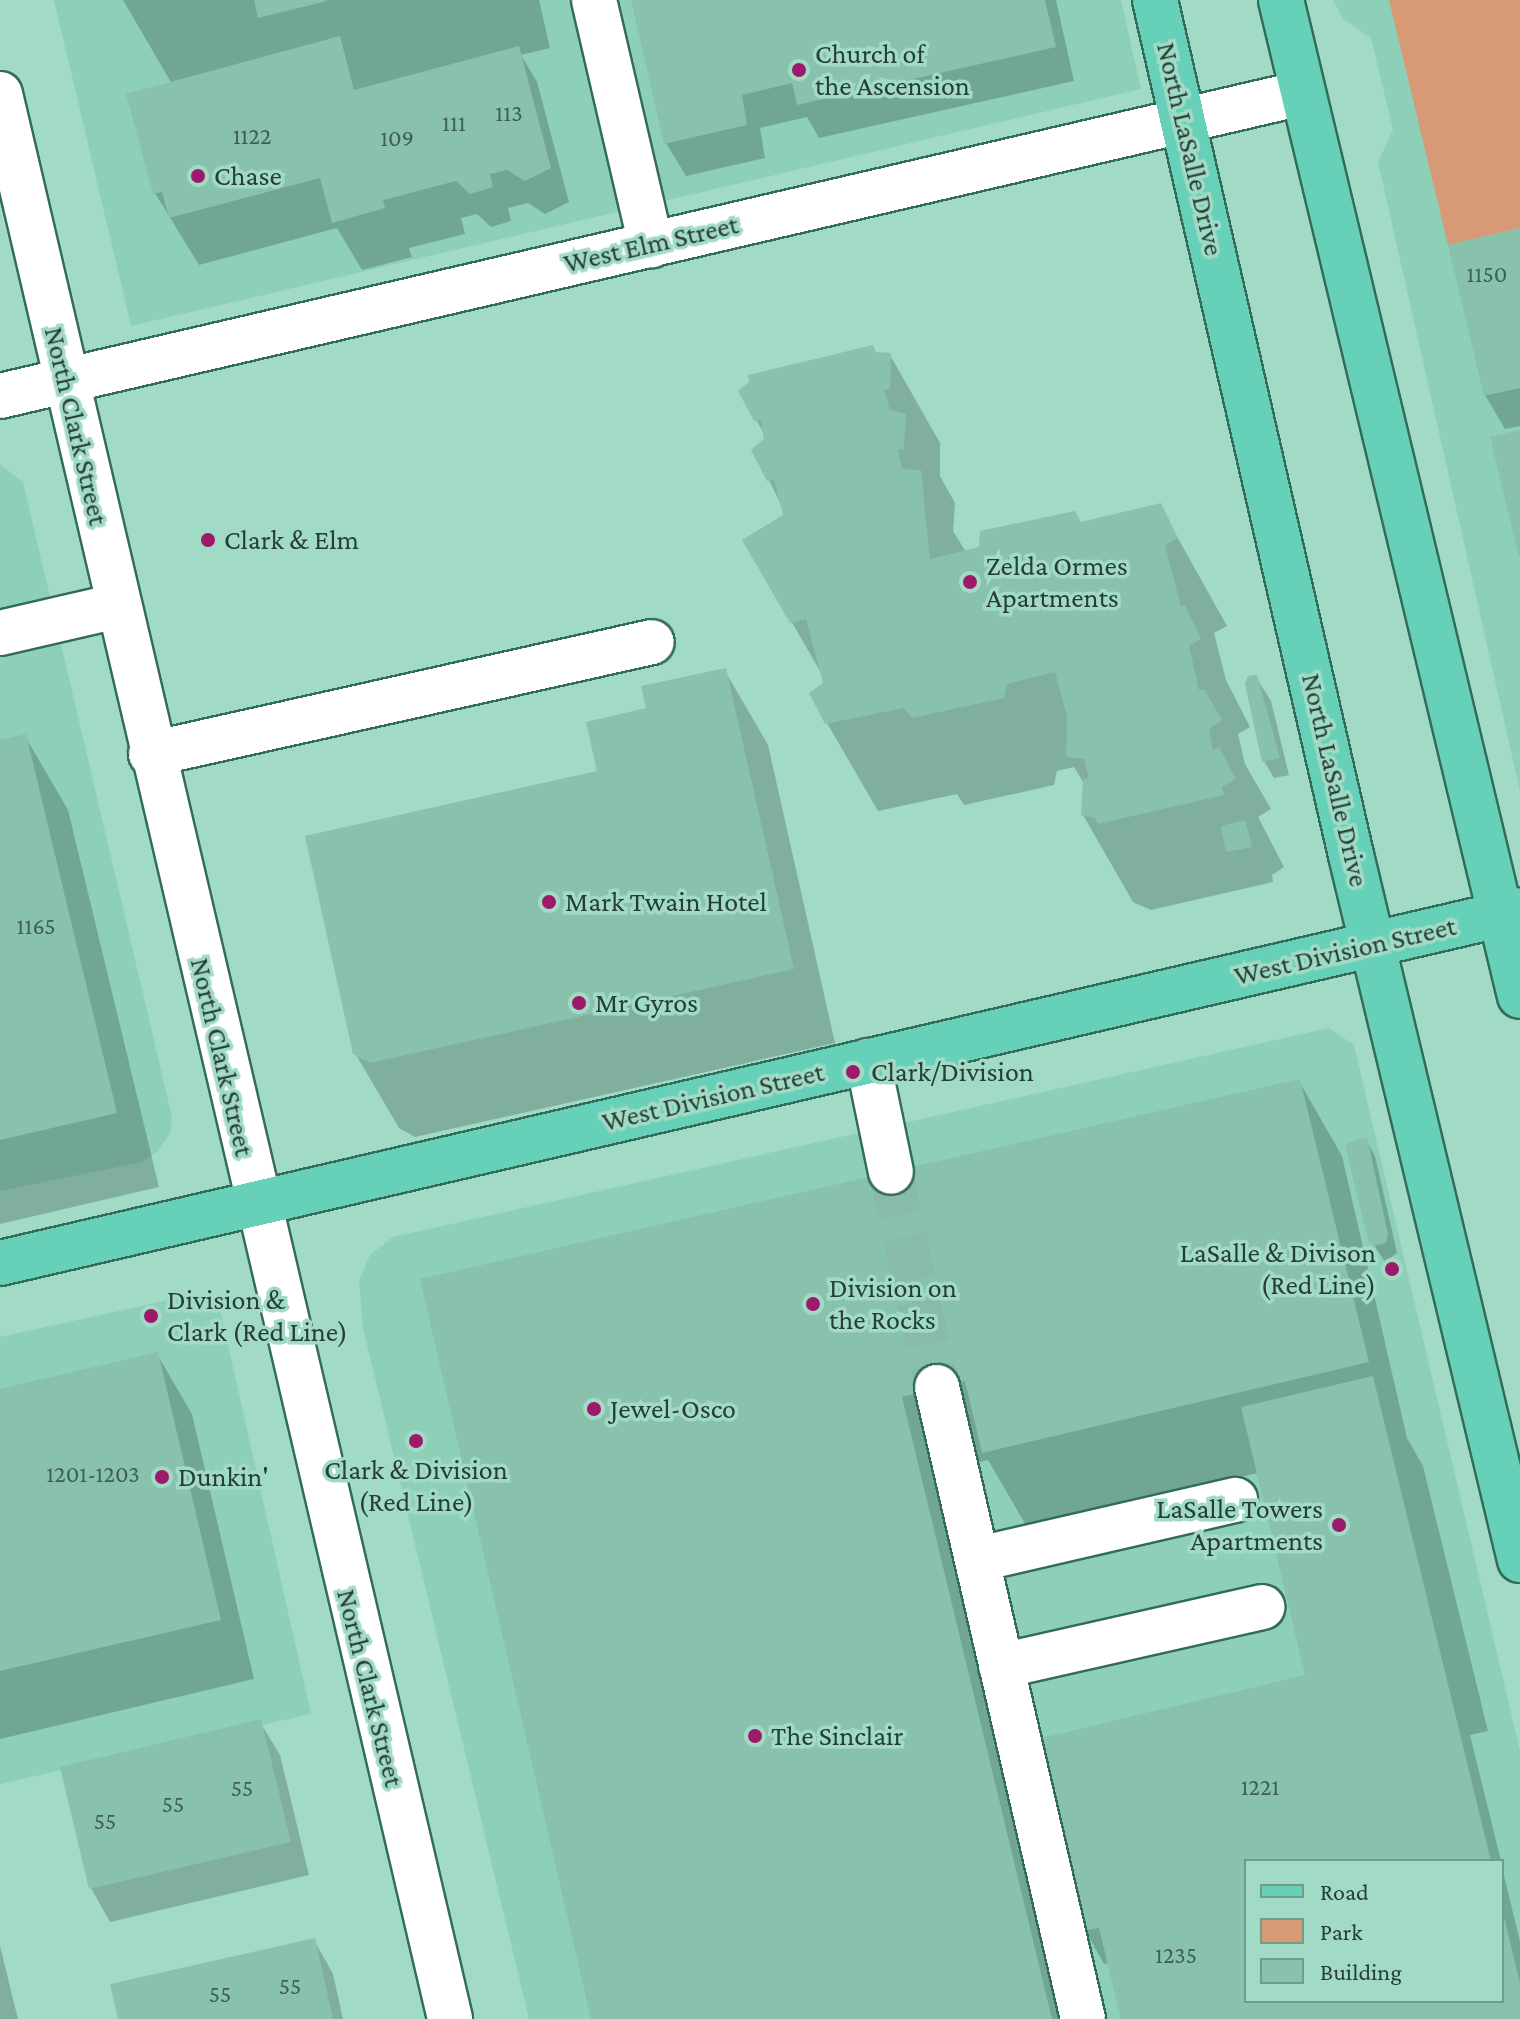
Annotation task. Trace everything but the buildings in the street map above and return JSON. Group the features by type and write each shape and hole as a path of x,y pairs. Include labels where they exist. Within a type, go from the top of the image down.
{"main road":[{"name":"North LaSalle Drive","path":"1155,0 1520,1560"},
{"path":"1281,0 1510,912 1520,996"},
{"name":"West Division Street","path":"0,1263 1510,912"}],"street":[{"path":"594,0 651,245"},
{"name":"West Elm Street","path":"0,396 1302,93"},
{"name":"North Clark Street","path":"0,94 256,1204 450,2019"},
{"path":"0,633 117,606"},
{"path":"151,754 652,642"},
{"path":"868,1061 891,1172"},
{"path":"937,1387 1083,2019"},
{"path":"979,1559 1235,1500"},
{"path":"1001,1666 1262,1607"}],"shaded area":[{"path":"54,0 1121,0 1141,89 131,326"},
{"path":"1333,0 1520,0 1520,791 1378,162 1393,130 1371,38 1343,19"},
{"path":"0,464 23,482 172,1117 170,1133 158,1151 142,1162 0,1191"},
{"path":"1329,1028 1354,1045 1520,1751 1520,2019 529,2019 363,1328 359,1281 370,1255 393,1237"},
{"path":"192,1295 213,1302 221,1314 311,1714 0,1784 0,1337"}],"green space":[{"path":"1389,0 1520,0 1520,228 1448,245"}],"tunnel":[{"path":"891,1172 937,1387"}],"place":[{"name":"Church of the Ascension","path":"799,70"},
{"name":"Chase","path":"198,176"},
{"name":"Clark & Elm","path":"208,540"},
{"name":"Zelda Ormes Apartments","path":"970,582"},
{"name":"Mark Twain Hotel","path":"549,902"},
{"name":"Mr Gyros","path":"579,1003"},
{"name":"Clark/Division","path":"853,1072"},
{"name":"LaSalle & Divison (Red Line)","path":"1392,1269"},
{"name":"Division on the Rocks","path":"813,1304"},
{"name":"Division & Clark (Red Line)","path":"151,1316"},
{"name":"Jewel-Osco","path":"594,1409"},
{"name":"Clark & Division (Red Line)","path":"416,1441"},
{"name":"Dunkin'","path":"162,1477"},
{"name":"LaSalle Towers Apartments","path":"1339,1525"},
{"name":"The Sinclair","path":"755,1736"}]}
